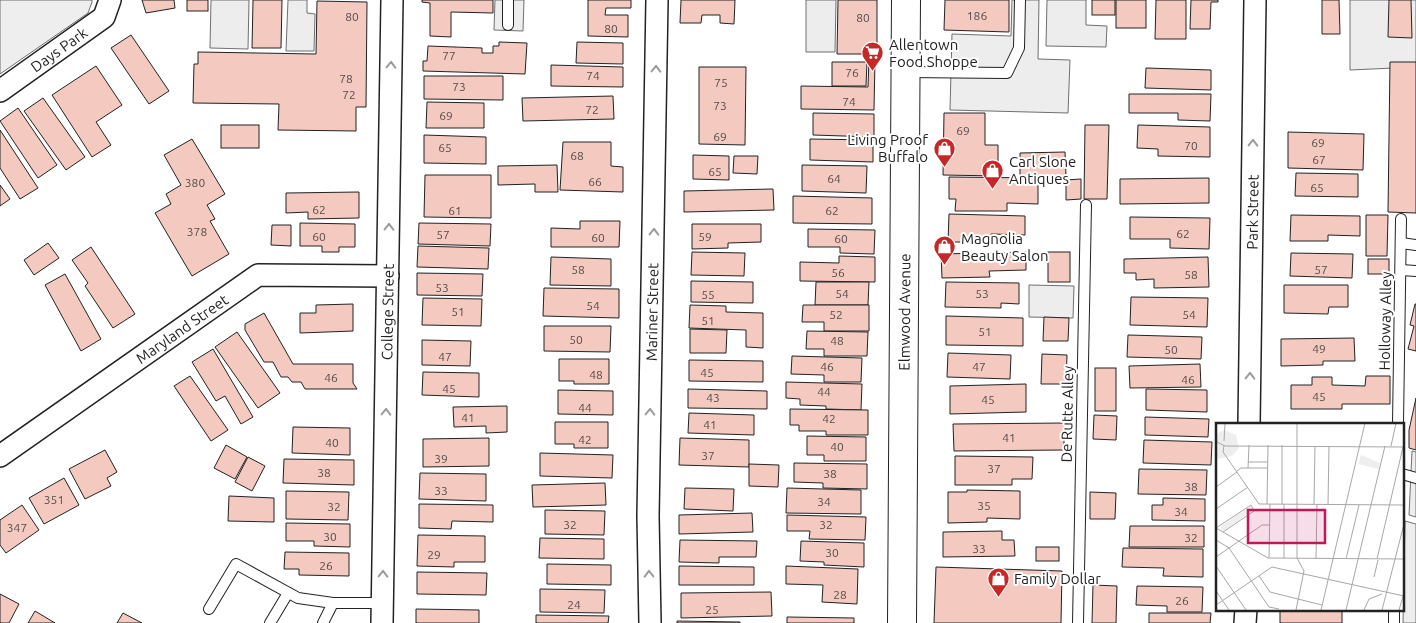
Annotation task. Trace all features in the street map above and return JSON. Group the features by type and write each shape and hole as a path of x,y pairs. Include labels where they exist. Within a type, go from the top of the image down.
{"street":[{"name":"Days Park","path":"0,91 104,17 110,0"},
{"name":"College Street","path":"382,613 392,0"},
{"name":"Mariner Street","path":"650,623 648,516 657,0"},
{"name":"Elmwood Avenue","path":"902,623 906,0"},
{"name":"Park Street","path":"1249,423 1255,0"},
{"name":"Maryland Street","path":"0,456 258,275 388,276"},
{"path":"1245,623 1246,610"}],"lane":[{"path":"508,0 508,25"},
{"path":"905,72 1007,73 1019,48 1020,0"},
{"name":"De Rutte Alley","path":"1078,623 1086,205"},
{"name":"Holloway Alley","path":"1398,423 1402,219"},
{"path":"1401,243 1416,245"},
{"path":"1401,270 1416,271"},
{"path":"209,609 236,564 298,598 382,613"},
{"path":"270,623 288,594"},
{"path":"323,623 333,603"},
{"path":"1394,610 1394,623"}],"shaded area":[{"path":"0,0 92,0 92,2 88,13 0,74"},
{"path":"211,0 249,0 248,49 210,48"},
{"path":"288,0 307,0 307,13 315,14 314,51 286,51"},
{"path":"495,0 524,0 523,31 494,30"},
{"path":"806,0 836,0 835,52 806,52"},
{"path":"1012,0 1039,0 1038,59 1070,60 1068,113 950,110 952,34 1011,36"},
{"path":"1047,0 1086,0 1086,25 1107,26 1106,47 1046,46"},
{"path":"1350,0 1416,0 1416,67 1350,70"},
{"path":"1029,285 1074,286 1073,318 1029,317"},
{"path":"1412,451 1416,452 1416,517 1409,515"},
{"path":"1405,521 1416,524 1416,623 1403,623"}],"building":[{"path":"142,0 174,0 175,8 146,13"},
{"path":"187,0 208,0 208,11 187,11"},
{"path":"253,0 282,0 281,48 252,48"},
{"path":"422,0 493,0 493,13 451,12 451,37 430,36 430,3 422,2"},
{"path":"588,0 631,0 631,8 606,8 605,15 628,15 628,37 588,36"},
{"path":"681,0 735,0 734,24 720,23 720,15 702,15 701,23 680,23"},
{"path":"838,0 877,0 877,54 837,54"},
{"path":"945,0 1009,0 1009,32 944,30"},
{"path":"1092,0 1115,0 1115,15 1092,15"},
{"path":"1116,0 1146,0 1146,28 1116,28"},
{"path":"1156,0 1186,0 1186,39 1155,39"},
{"path":"1191,0 1218,0 1218,2 1211,2 1210,29 1190,29"},
{"path":"1322,0 1339,0 1340,34 1322,34"},
{"path":"1389,0 1411,0 1412,38 1388,37"},
{"path":"317,1 367,2 366,107 356,107 356,131 278,130 279,104 193,103 194,64 198,64 198,52 316,54"},
{"path":"131,35 169,91 149,104 111,48"},
{"path":"499,42 527,43 525,74 423,71 423,61 427,61 428,46 482,48 482,53 493,53 493,46 499,46"},
{"path":"577,42 623,43 623,64 576,63"},
{"path":"869,59 875,59 874,110 801,109 801,86 868,87"},
{"path":"832,62 867,62 866,86 832,86"},
{"path":"1390,62 1416,62 1416,213 1388,212"},
{"path":"551,65 623,67 623,87 551,86"},
{"path":"96,66 122,105 96,122 111,145 92,157 52,95"},
{"path":"699,67 746,67 745,145 699,144"},
{"path":"1146,68 1211,70 1211,90 1145,88"},
{"path":"424,76 503,76 503,100 424,99"},
{"path":"1129,94 1211,94 1210,121 1178,120 1178,113 1129,113"},
{"path":"613,96 614,119 523,121 522,98"},
{"path":"43,98 85,157 66,170 24,111"},
{"path":"427,102 484,103 484,128 426,128"},
{"path":"18,108 57,165 38,178 0,121"},
{"path":"813,113 874,114 874,137 813,135"},
{"path":"944,113 985,113 985,145 998,145 998,176 943,175"},
{"path":"221,125 259,125 259,148 221,148"},
{"path":"1085,125 1109,125 1107,199 1084,199"},
{"path":"1138,125 1210,127 1210,157 1158,156 1158,149 1137,148"},
{"path":"0,130 38,188 20,199 0,168"},
{"path":"1288,132 1364,134 1363,170 1288,168"},
{"path":"424,135 486,137 486,164 424,163"},
{"path":"192,139 225,194 207,205 215,219 210,221 229,254 192,276 155,213 171,204 166,194 181,185 164,155"},
{"path":"810,139 873,140 873,162 810,160"},
{"path":"563,142 611,142 611,166 623,167 623,192 560,190"},
{"path":"1065,152 1066,176 1020,177 1020,153"},
{"path":"693,155 729,156 729,180 693,179"},
{"path":"734,156 758,156 757,174 733,173"},
{"path":"557,165 558,192 535,192 535,184 498,185 498,166"},
{"path":"802,165 867,166 866,193 802,191"},
{"path":"1296,173 1358,174 1358,197 1295,196"},
{"path":"425,175 491,175 491,218 424,217"},
{"name":"Carl Slone Antiques","path":"949,177 1038,178 1038,204 1007,203 1007,211 955,211 956,199 949,199"},
{"path":"1209,178 1209,203 1120,204 1120,179"},
{"path":"1081,179 1081,199 1066,200 1066,180"},
{"path":"0,185 10,199 0,206"},
{"path":"773,189 774,210 684,212 684,191"},
{"path":"359,192 359,218 308,219 308,212 286,213 286,193"},
{"path":"793,196 872,198 872,224 793,223"},
{"path":"949,214 1025,216 1025,235 991,234 991,242 948,242"},
{"path":"1291,215 1360,216 1360,236 1328,235 1328,241 1290,241"},
{"path":"1366,215 1388,215 1387,256 1366,256"},
{"path":"1130,217 1210,218 1209,249 1170,248 1170,239 1130,239"},
{"path":"580,221 620,221 619,247 551,247 551,228 580,229"},
{"path":"300,223 355,224 355,247 339,247 339,252 322,252 322,246 300,246"},
{"path":"419,223 491,224 490,246 418,244"},
{"path":"692,224 761,224 761,242 728,243 728,248 692,249"},
{"path":"272,225 291,225 291,246 271,245"},
{"path":"808,229 875,230 874,254 840,253 840,247 808,247"},
{"path":"48,243 59,258 34,275 24,260"},
{"path":"418,246 489,248 488,269 417,267"},
{"path":"91,247 135,314 113,328 85,286 88,283 72,260"},
{"path":"692,252 745,253 744,276 691,275"},
{"path":"1026,252 1026,270 989,271 990,277 942,278 941,254"},
{"path":"1048,252 1070,252 1070,282 1048,282"},
{"path":"1291,253 1353,254 1352,278 1290,276"},
{"path":"839,256 875,257 875,282 800,281 800,262 839,263"},
{"path":"551,257 611,259 611,286 550,285"},
{"path":"1208,257 1209,287 1154,288 1154,279 1136,280 1136,273 1124,273 1124,259"},
{"path":"1368,259 1389,259 1389,274 1368,274"},
{"path":"417,273 483,274 482,296 417,295"},
{"path":"65,274 101,339 81,351 45,285"},
{"path":"691,281 753,282 753,303 691,302"},
{"path":"816,282 869,282 868,305 815,305"},
{"path":"946,282 1019,283 1019,304 1001,303 1001,308 945,307"},
{"path":"1284,285 1348,285 1348,307 1329,307 1328,314 1284,313"},
{"path":"544,288 619,289 619,318 543,316"},
{"path":"1131,297 1208,298 1207,327 1130,325"},
{"path":"423,298 482,299 481,326 422,325"},
{"path":"353,304 353,331 300,333 300,313 316,313 316,305"},
{"path":"1415,304 1416,351 1408,349 1414,326 1410,325"},
{"path":"690,305 726,306 726,312 763,313 763,348 746,347 746,330 689,328"},
{"path":"803,305 869,305 869,331 824,331 824,322 802,322"},
{"path":"264,313 293,364 353,364 353,383 357,389 305,389 301,382 292,382 288,377 281,377 273,362 264,362 245,330 245,324"},
{"path":"946,316 1023,318 1023,346 946,345"},
{"path":"1044,317 1069,318 1068,341 1043,341"},
{"path":"544,326 611,326 610,352 544,351"},
{"path":"690,329 727,330 726,353 690,353"},
{"path":"807,331 868,332 867,356 824,356 824,349 806,349"},
{"path":"237,332 280,393 258,408 215,347"},
{"path":"1128,335 1202,337 1201,359 1127,357"},
{"path":"1354,338 1355,361 1323,361 1323,365 1281,366 1281,339"},
{"path":"422,340 471,341 470,366 422,365"},
{"path":"213,349 253,417 241,424 225,396 216,401 192,362"},
{"path":"948,353 1011,355 1010,379 947,377"},
{"path":"1042,354 1067,355 1066,384 1041,384"},
{"path":"792,356 862,358 861,382 824,382 824,375 791,374"},
{"path":"559,359 609,359 609,384 574,384 574,381 559,381"},
{"path":"689,360 763,361 763,382 689,381"},
{"path":"1200,364 1201,387 1130,388 1129,366"},
{"path":"1095,368 1116,368 1116,411 1095,411"},
{"path":"423,372 479,373 479,397 422,395"},
{"path":"190,376 228,430 211,441 174,386"},
{"path":"1366,376 1390,376 1390,404 1342,404 1342,409 1291,409 1291,385 1312,385 1312,377 1332,377 1332,385 1365,386"},
{"path":"786,382 862,384 861,410 826,409 826,406 800,405 800,399 786,398"},
{"path":"1026,384 1026,412 950,414 950,386"},
{"path":"688,389 767,391 767,409 688,408"},
{"path":"1146,389 1207,390 1207,412 1146,410"},
{"path":"558,390 613,391 613,415 558,414"},
{"path":"1416,398 1416,450 1409,448 1409,430"},
{"path":"507,406 507,432 486,433 486,426 454,427 453,407"},
{"path":"790,409 868,410 868,435 826,435 826,431 799,431 799,425 790,425"},
{"path":"689,413 754,415 754,435 688,433"},
{"path":"1094,415 1117,416 1116,440 1093,439"},
{"path":"1145,417 1209,419 1208,437 1145,435"},
{"path":"555,422 608,422 608,448 574,448 574,444 555,444"},
{"path":"1064,423 1064,450 954,451 953,424"},
{"path":"293,427 350,428 350,455 292,453"},
{"path":"807,436 866,437 866,461 824,461 824,455 807,455"},
{"path":"489,438 489,466 423,467 423,439"},
{"path":"680,438 749,440 749,467 679,465"},
{"path":"1144,440 1212,442 1211,465 1143,463"},
{"path":"226,445 247,457 235,479 214,468"},
{"path":"105,450 117,472 107,478 111,486 85,499 69,469"},
{"path":"540,453 613,455 612,478 540,476"},
{"path":"955,456 1033,457 1032,479 1012,479 1012,485 955,485"},
{"path":"248,457 265,466 252,491 235,482"},
{"path":"284,459 354,460 354,485 283,483"},
{"path":"794,463 867,464 867,489 823,488 823,483 794,482"},
{"path":"749,464 779,465 778,487 749,486"},
{"path":"1139,469 1207,470 1206,495 1138,494"},
{"path":"420,473 486,474 486,501 419,499"},
{"path":"64,478 79,505 44,524 29,498"},
{"path":"605,483 606,505 533,507 532,485"},
{"path":"685,488 734,489 733,511 684,509"},
{"path":"787,488 861,490 861,514 786,513"},
{"path":"967,490 1020,491 1020,519 987,518 987,522 948,523 948,492 967,492"},
{"path":"286,491 349,492 348,520 286,519"},
{"path":"1090,492 1116,493 1115,519 1090,519"},
{"path":"229,496 274,498 274,522 228,521"},
{"path":"1163,498 1205,499 1205,521 1152,520 1152,505 1163,505"},
{"path":"419,504 493,505 493,522 452,521 451,529 419,528"},
{"path":"22,505 39,530 6,553 0,545 0,520"},
{"path":"545,510 605,511 604,535 545,534"},
{"path":"752,513 753,532 679,534 679,515"},
{"path":"787,515 866,517 865,540 809,539 810,531 787,531"},
{"path":"286,523 350,524 350,547 314,546 314,541 286,541"},
{"path":"1130,526 1204,526 1204,547 1129,547"},
{"path":"1002,531 1002,540 1014,540 1015,556 943,557 943,532"},
{"path":"418,535 485,536 485,562 454,562 454,567 417,566"},
{"path":"540,538 604,539 604,559 539,558"},
{"path":"680,540 757,541 756,557 719,557 719,563 679,562"},
{"path":"801,541 864,543 864,567 824,565 824,562 800,561"},
{"path":"1036,547 1059,547 1059,561 1036,561"},
{"path":"1123,548 1203,549 1203,577 1163,576 1164,568 1122,567"},
{"path":"285,552 349,553 349,576 299,575 299,569 284,569"},
{"path":"547,564 611,565 611,585 547,584"},
{"path":"679,566 754,567 754,585 679,585"},
{"path":"786,566 858,569 857,604 822,602 823,585 786,584"},
{"name":"Family Dollar","path":"936,567 1062,571 1061,623 934,623"},
{"path":"417,572 487,573 486,595 417,594"},
{"path":"1093,585 1117,586 1116,623 1092,623"},
{"path":"1137,586 1203,587 1202,612 1167,612 1167,606 1136,605"},
{"path":"540,589 605,590 604,613 540,612"},
{"path":"771,592 772,616 681,618 681,593"},
{"path":"0,594 19,604 9,623 0,623"},
{"path":"416,609 479,610 479,623 416,623"},
{"path":"1280,610 1342,610 1342,623 1280,623"},
{"path":"35,611 55,623 28,623"},
{"path":"123,613 142,623 117,623"},
{"path":"1149,613 1211,613 1210,623 1149,623"},
{"path":"536,615 609,616 608,623 536,623"},
{"path":"787,617 854,618 854,623 787,623"},
{"path":"677,621 740,622 740,623 677,623"}],"place":[{"name":"Allentown Food Shoppe","path":"873,72"},
{"name":"Living Proof Buffalo","path":"944,167"},
{"name":"Carl Slone Antiques","path":"993,189"},
{"name":"Magnolia Beauty Salon","path":"945,266"},
{"name":"Family Dollar","path":"998,597"}]}
